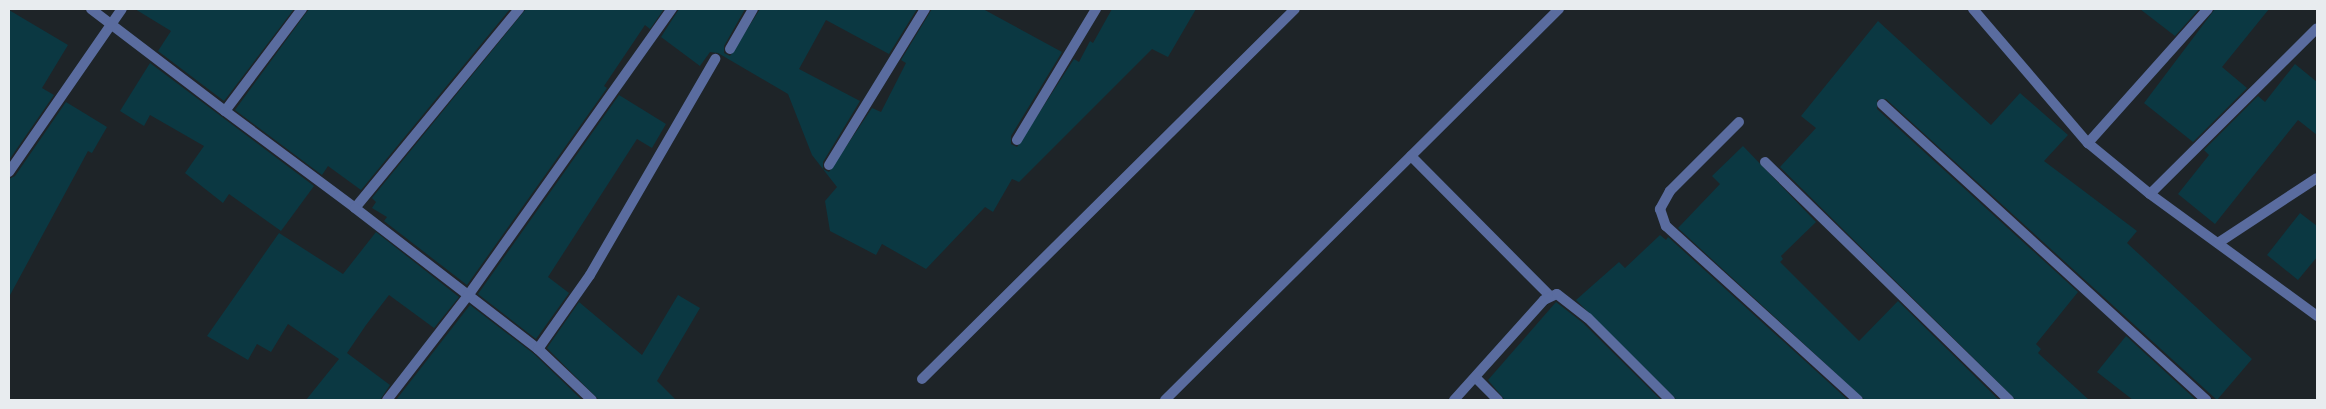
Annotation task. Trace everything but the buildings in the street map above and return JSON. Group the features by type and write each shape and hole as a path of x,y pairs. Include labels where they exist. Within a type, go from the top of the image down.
{"street":[{"path":"91,9 225,112 355,208 467,297 538,349 592,400"},
{"path":"9,172 122,9"},
{"path":"225,112 302,9"},
{"path":"355,208 519,9"},
{"path":"387,400 467,297 672,9"},
{"path":"730,49 753,9"},
{"path":"829,165 924,9"},
{"path":"1017,140 1096,9"},
{"path":"922,379 1295,9"},
{"path":"1165,400 1559,9"},
{"path":"1973,9 2088,144 2150,194 2317,316"},
{"path":"2088,144 2208,9"},
{"path":"2150,194 2317,28"},
{"path":"538,349 590,275 715,59"},
{"path":"1882,104 2206,400"},
{"path":"1740,122 1670,191 1660,209 1666,226 1858,400"},
{"path":"1411,156 1549,295 1561,295 1581,312 1670,400"},
{"path":"1765,162 2009,400"},
{"path":"2218,243 2317,178"},
{"path":"1454,400 1476,378 1549,295"},
{"path":"1476,378 1498,400"}]}
